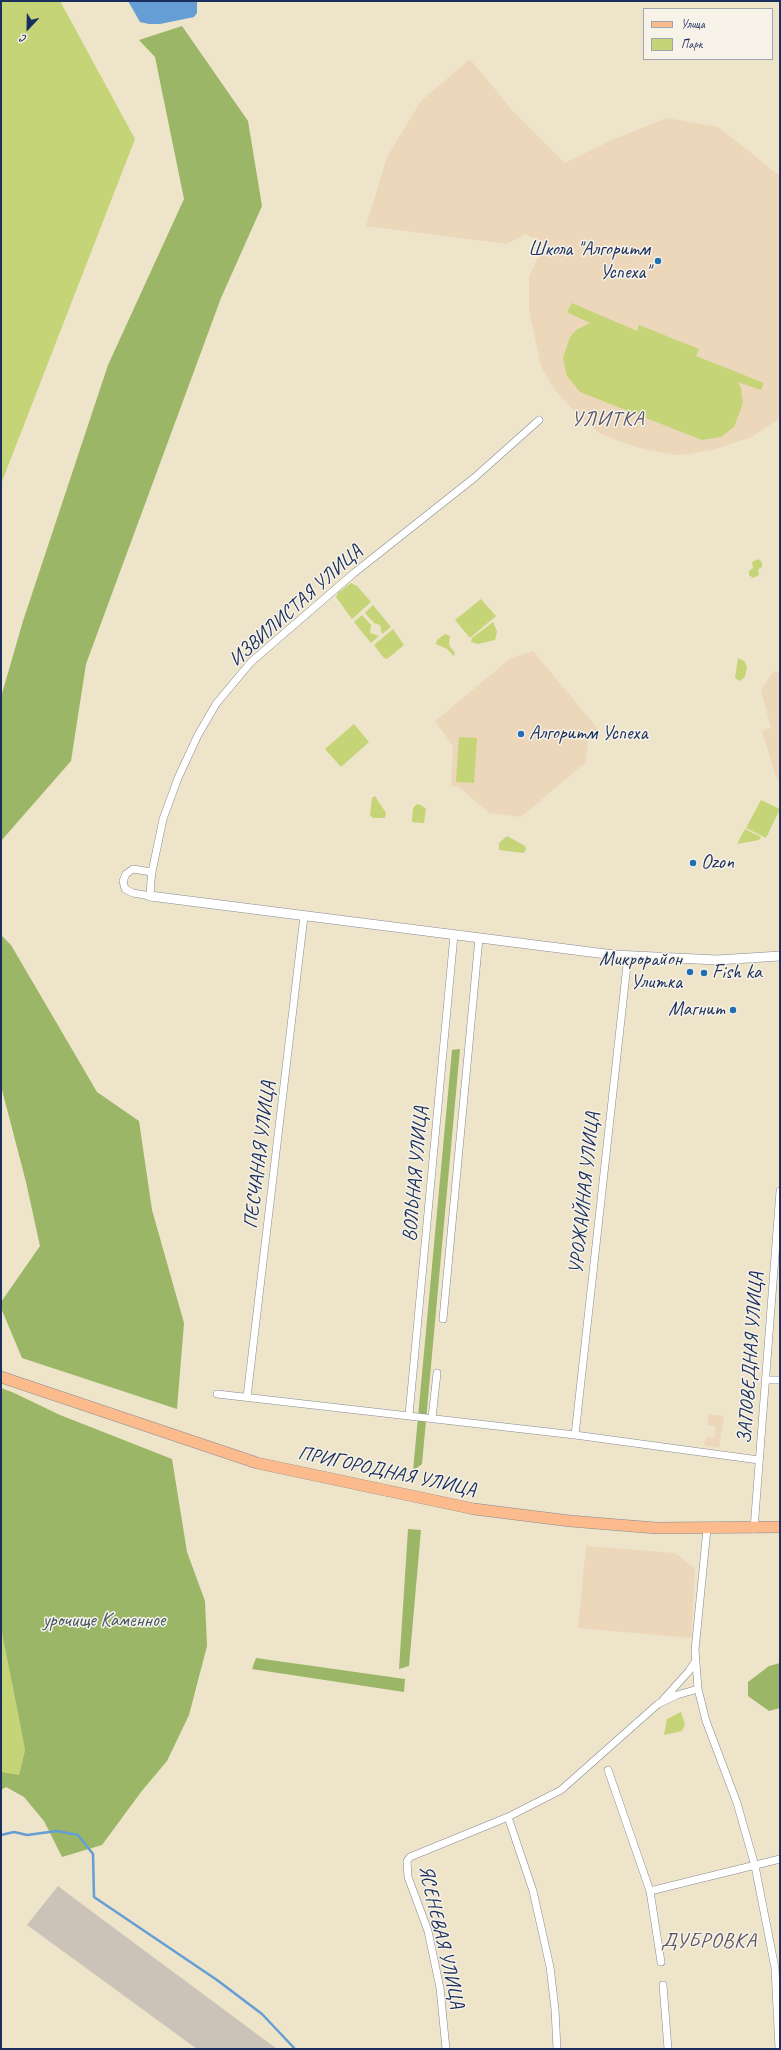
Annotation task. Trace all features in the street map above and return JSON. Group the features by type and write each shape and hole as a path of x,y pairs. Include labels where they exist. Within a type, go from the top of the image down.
{"main road":[{"name":"ПРИГОРОДНАЯ УЛИЦА","path":"1,1377 257,1463 474,1509 570,1521 656,1528 780,1528"}],"street":[{"name":"ИЗВИЛИСТАЯ УЛИЦА","path":"150,896 152,872 163,819 178,778 198,735 216,704 251,662 354,573 474,478 539,420"},
{"path":"152,872 133,869 126,874 123,881 125,889 150,896 628,956 717,960 780,956"},
{"name":"ПЕСЧАНАЯ УЛИЦА","path":"247,1397 304,916"},
{"name":"ВОЛЬНАЯ УЛИЦА","path":"409,1415 454,935"},
{"name":"ВОЛЬНАЯ УЛИЦА","path":"443,1319 479,938"},
{"name":"УРОЖАЙНАЯ УЛИЦА","path":"575,1435 628,956"},
{"name":"ЗАПОВЕДНАЯ УЛИЦА","path":"754,1529 780,1190"},
{"path":"432,1418 437,1373"},
{"path":"765,1380 780,1380"},
{"path":"217,1394 575,1435 759,1460"},
{"path":"707,1529 695,1662 698,1689 706,1721 737,1803 755,1866 775,1968 779,2049"},
{"path":"556,2049 555,2009 550,1967 533,1891 508,1817 561,1790 658,1704 689,1671 695,1662"},
{"path":"658,1704 677,1695 698,1689"},
{"path":"608,1770 650,1892 661,1962"},
{"name":"ЯСЕНЕВАЯ УЛИЦА","path":"446,2049 440,1988 428,1931 406,1867 410,1857 508,1817"},
{"path":"650,1892 780,1860"},
{"path":"663,1985 668,2049"}],"shaded area":[{"name":"Школа \"Алгоритм Успеха\"","path":"470,59 512,110 565,163 614,139 667,118 718,127 780,176 780,418 752,437 715,449 677,455 643,449 599,433 575,412 553,388 541,366 529,311 529,277 544,243 525,234 507,244 366,226 387,157 421,101"},
{"name":"Алгоритм Успеха","path":"533,651 598,729 596,739 591,738 588,742 586,762 521,817 489,813 459,787 451,786 453,746 435,721 511,658"},
{"path":"780,671 780,782 775,774 762,731 771,728 761,690 773,672"},
{"path":"709,1414 724,1416 719,1448 704,1445 706,1437 714,1438 716,1426 707,1425"},
{"path":"586,1546 675,1553 695,1569 691,1638 578,1628"},
{"path":"58,1886 277,2049 197,2049 27,1925"}],"green space":[{"path":"1,1 60,1 135,139 1,484"},
{"path":"182,26 248,121 262,206 221,298 86,664 71,761 1,841 1,697 23,621 108,365 184,199 155,57 139,40"},
{"path":"572,303 637,331 639,325 699,349 696,356 764,383 761,390 738,382 741,388 743,403 734,427 721,437 702,440 580,392 567,376 563,358 570,337 576,330 590,323 567,312"},
{"path":"758,559 762,562 762,567 758,570 759,575 753,578 749,575 749,571 753,568 752,562"},
{"path":"351,583 357,586 371,602 352,619 336,597 338,593"},
{"path":"481,599 496,616 470,638 455,620"},
{"path":"373,605 391,627 382,634 380,625 374,623 365,613"},
{"path":"362,615 371,625 370,633 379,636 371,643 354,622"},
{"path":"493,622 497,631 495,640 478,644 471,642 472,638"},
{"path":"393,629 404,645 387,659 384,658 374,645"},
{"path":"445,634 450,636 449,645 455,653 454,656 447,649 436,644 437,640"},
{"path":"738,658 744,661 747,666 745,677 740,681 735,678"},
{"path":"354,724 369,742 341,767 325,749"},
{"path":"459,737 477,738 474,783 456,782"},
{"path":"375,796 386,813 385,818 373,818 370,815 372,798"},
{"path":"761,800 780,809 766,838 746,828"},
{"path":"417,804 426,809 424,823 412,822 413,808"},
{"path":"745,829 761,837 759,840 737,844"},
{"path":"507,836 525,846 526,850 523,853 499,850 499,843"},
{"path":"1,935 11,945 97,1092 139,1121 152,1210 184,1323 177,1409 22,1358 1,1308 1,1302 40,1246 26,1182 1,1086"},
{"path":"460,1049 422,1464 413,1471 452,1050"},
{"name":"урочище Каменное","path":"1,1388 60,1415 172,1459 187,1552 205,1601 207,1646 189,1715 167,1761 141,1792 102,1845 62,1857 44,1821 24,1797 6,1787 1,1790 1,1772 19,1775 25,1750 1,1627"},
{"path":"408,1529 421,1530 409,1666 399,1669"},
{"path":"1,1608 12,1684 25,1750 19,1775 1,1777"},
{"path":"256,1658 405,1679 404,1692 252,1669"},
{"path":"780,1663 780,1708 769,1711 748,1696 748,1682 769,1666"},
{"path":"681,1712 685,1724 682,1731 664,1735 667,1719"}],"water":[{"path":"128,1 197,1 197,13 194,17 160,24 149,24 140,22"}],"waterway":[{"path":"1,1835 14,1832 27,1835 57,1831 78,1835 93,1854 94,1897 217,1980 262,2014 295,2049"}],"place":[{"name":"Школа \"Алгоритм Успеха\"","path":"658,261"},
{"name":"Алгоритм Успеха","path":"521,734"},
{"name":"Ozon","path":"693,863"},
{"name":"Микрорайон Улитка","path":"690,972"},
{"name":"Fish ka","path":"704,973"},
{"name":"Магнит","path":"733,1010"}],"district":[{"name":"УЛИТКА","path":"608,419"},
{"name":"ДУБРОВКА","path":"709,1941"}]}
